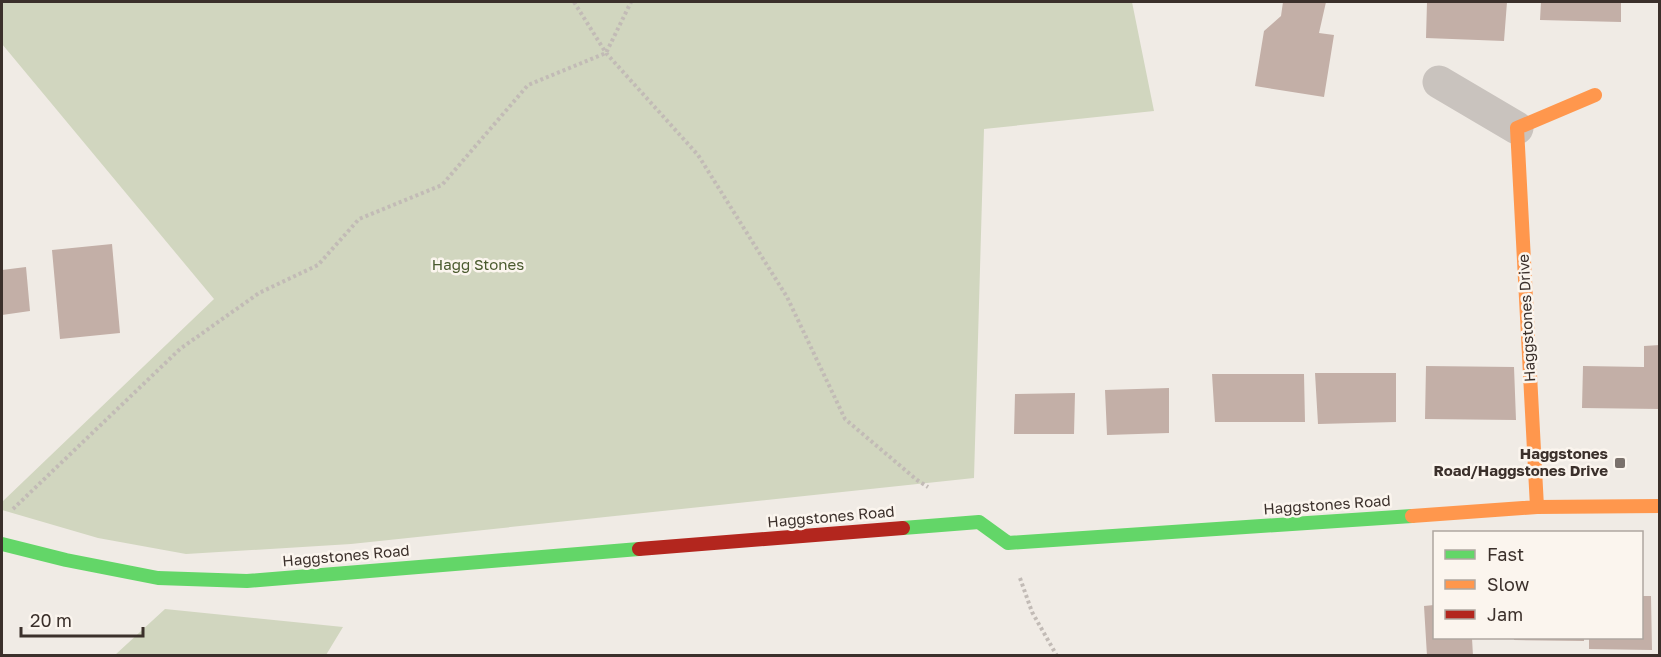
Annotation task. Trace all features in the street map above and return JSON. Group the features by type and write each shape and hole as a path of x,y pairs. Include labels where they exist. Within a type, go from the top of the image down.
{"street":[{"path":"1439,82 1517,129 1595,95"},
{"name":"Haggstones Drive","path":"1517,129 1537,507"},
{"name":"Haggstones Road","path":"1008,543 1537,507 1659,506"},
{"path":"979,522 1008,543"},
{"name":"Haggstones Road","path":"2,544 66,560 158,578 247,581 979,522"}],"path":[{"path":"574,2 606,53 698,155 787,297 845,419 917,480 979,522"},
{"path":"10,512 180,348 259,293 318,265 359,219 442,184 528,85 606,53 631,2"},
{"path":"1008,543 1032,612 1057,656"}],"green space":[{"name":"Hagg Stones","path":"2,2 1132,2 1154,111 984,129 974,478 351,544 186,554 98,538 2,510 2,502 214,299 2,44"},
{"path":"165,609 343,627 326,655 115,655"}],"building":[{"path":"1283,2 1326,2 1319,33 1334,35 1324,97 1255,86 1264,31 1281,16"},
{"path":"1427,2 1507,2 1504,41 1426,38"},
{"path":"1541,2 1621,2 1621,22 1540,20"},
{"path":"112,244 120,333 60,339 52,250"},
{"path":"26,267 30,311 2,315 2,270"},
{"path":"1660,345 1660,409 1582,408 1583,366 1644,367 1644,346"},
{"path":"1426,366 1514,367 1516,420 1425,419"},
{"path":"1315,373 1396,373 1396,422 1318,424"},
{"path":"1212,374 1304,374 1305,422 1215,422"},
{"path":"1169,388 1169,433 1107,435 1105,390"},
{"path":"1075,393 1074,434 1014,434 1015,394"},
{"path":"1643,596 1651,596 1652,650 1589,649 1589,639 1643,639"},
{"path":"1433,605 1433,639 1472,639 1473,656 1427,656 1424,606"},
{"path":"1584,639 1584,641 1514,640"}],"traffic: fast":[{"path":"903,528 979,522 1008,543 1412,516"},
{"path":"2,544 66,560 158,578 247,581 639,549"}],"traffic: slow":[{"path":"1537,507 1517,128 1595,95"},
{"path":"1412,516 1537,507 1660,506"}],"traffic: jam":[{"path":"639,549 903,528"}],"place":[{"name":"Haggstones Road/Haggstones Drive","path":"1620,463"}]}
